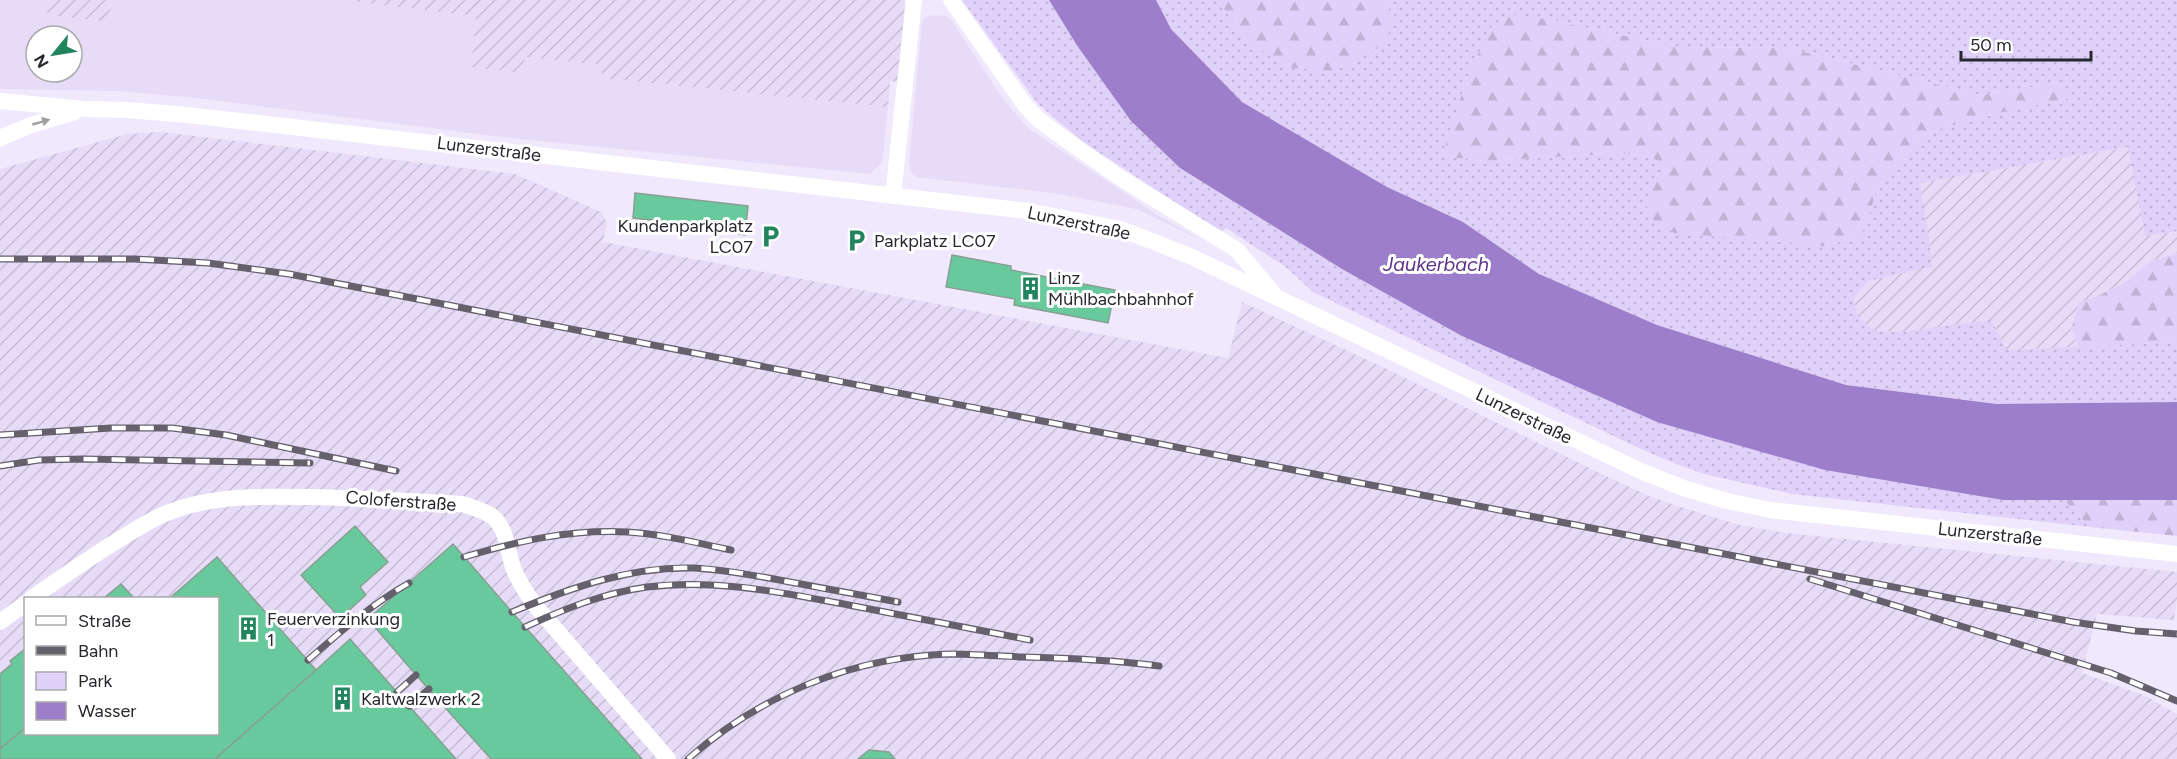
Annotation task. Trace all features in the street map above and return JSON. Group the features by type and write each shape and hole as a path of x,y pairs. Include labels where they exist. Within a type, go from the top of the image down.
{"street":[{"path":"893,196 914,0"},
{"path":"951,0 1024,104 1037,118 1119,177 1237,250 1278,298"},
{"name":"Lunzerstraße","path":"0,101 84,109 187,114 1028,211 1121,230 1192,258 1643,472 1686,489 1727,501 1792,513 2177,554"},
{"name":"Lunzerstraße","path":"0,138 31,124 84,109"},
{"name":"Coloferstraße","path":"33,597 143,525 193,504 227,498 269,496 346,497 462,504 479,509 493,517 504,531 514,569 533,603 668,759"},
{"path":"0,621 24,604"}],"shaded area":[{"path":"0,0 48,0 47,15 109,22 111,0 341,0 476,16 471,67 523,72 525,57 603,65 603,78 888,107 883,156 881,163 870,174 510,138 196,98 118,91 0,88"},
{"path":"48,0 111,0 109,22 47,15"},
{"path":"341,0 904,0 905,6 898,82 890,81 888,107 602,78 602,65 525,57 523,73 471,67 476,16"},
{"path":"928,16 946,16 952,21 1001,96 1028,128 1156,214 1203,241 1139,210 1127,207 1059,194 917,177 912,174 909,163 922,21"},
{"name":"Linz Mühlbachbahnhof","path":"161,132 515,174 601,212 607,223 603,242 1228,358 1242,302 1385,368 1649,496 1740,525 1786,533 2177,572 2174,620 2097,614 2082,673 2146,696 2177,714 2177,759 0,759 0,169 127,134"},
{"path":"2129,147 2145,236 2177,231 2177,253 2149,262 2128,280 2079,303 2071,330 2079,347 2007,350 1902,332 1876,331 1858,317 1853,299 1868,281 1933,265 1919,183"}],"green space":[{"path":"962,0 1049,0 1076,45 1180,168 1342,269 1460,335 2003,500 2064,500 2090,527 1792,494 1704,474 1628,443 1313,292 1287,268 1226,228 1221,232 1083,142 1038,104"},
{"path":"1156,0 1218,0 1248,43 1395,17 1384,0 2177,0 2177,231 2145,236 2128,147 1920,183 1933,266 1868,281 1853,299 1858,317 1876,331 1902,332 1991,320 2007,350 2177,342 2177,402 1997,404 1846,385 1657,325 1539,274 1463,222 1387,187 1242,102 1171,29","holes":["1551,20 1677,47 1787,48 1981,95 2057,83 2070,98 1994,114 1928,132 1880,182 1861,237 1823,246 1752,238 1667,173 1657,160 1629,153 1483,161 1442,156"]},
{"path":"1218,0 1384,0 1395,17 1384,45 1335,71 1293,68 1248,43"},
{"path":"1512,14 1677,47 1787,48 1981,95 2057,83 2071,98 1994,114 1928,132 1880,182 1861,237 1823,246 1674,233 1646,215 1650,187 1667,173 1657,160 1629,153 1483,161 1442,156 1467,78 1491,27"},
{"path":"2177,253 2177,342 2079,347 2071,330 2079,303 2128,280 2149,262"},
{"path":"2064,500 2177,500 2177,536 2090,527"}],"water":[{"name":"Jaukerbach","path":"1049,0 1156,0 1171,29 1242,102 1387,187 1463,222 1539,274 1657,325 1846,385 1997,404 2177,402 2177,500 2003,500 1825,470 1657,422 1460,335 1342,269 1180,168 1131,121 1076,44"}],"building":[{"path":"635,193 748,206 745,235 683,228 684,224 633,218"},
{"name":"Linz Mühlbachbahnhof","path":"952,255 1011,266 1011,270 1115,290 1108,323 1014,305 1015,299 946,287"},
{"path":"355,526 388,562 360,587 366,595 340,618 301,575"},
{"path":"453,544 642,759 491,759 416,675 368,619"},
{"name":"Feuerverzinkung 1","path":"217,557 316,670 215,759 0,759 0,749 24,729 24,735 219,735 219,597 171,597"},
{"path":"121,584 133,597 105,597"},
{"name":"Kaltwalzwerk 2","path":"350,639 456,759 215,759 316,670"},
{"path":"24,650 24,729 0,749 0,674 12,664 10,661"},
{"path":"869,750 889,752 895,759 858,759"}],"railway":[{"path":"0,259 135,259 208,263 289,274 2073,622 2177,634"},
{"path":"0,435 111,428 172,428 226,435 396,471"},
{"path":"0,466 39,460 83,459 310,463"},
{"path":"464,557 544,537 585,532 627,532 653,535 731,550"},
{"path":"512,612 601,580 670,568 730,572 898,602"},
{"path":"1810,579 2111,673 2177,701"},
{"path":"308,660 369,609 409,583"},
{"path":"525,627 569,608 615,593 647,587 701,584 780,593 1030,640"},
{"path":"688,759 716,736 777,698 843,672 878,663 913,657 958,654 1125,662 1159,666"},
{"path":"397,692 416,675"},
{"path":"409,706 429,689"}],"place":[{"name":"Kundenparkplatz LC07","path":"771,236"},
{"name":"Parkplatz LC07","path":"856,241"},
{"name":"Linz Mühlbachbahnhof","path":"1030,288"},
{"name":"Feuerverzinkung 1","path":"249,629"},
{"name":"Kaltwalzwerk 2","path":"343,699"}]}
